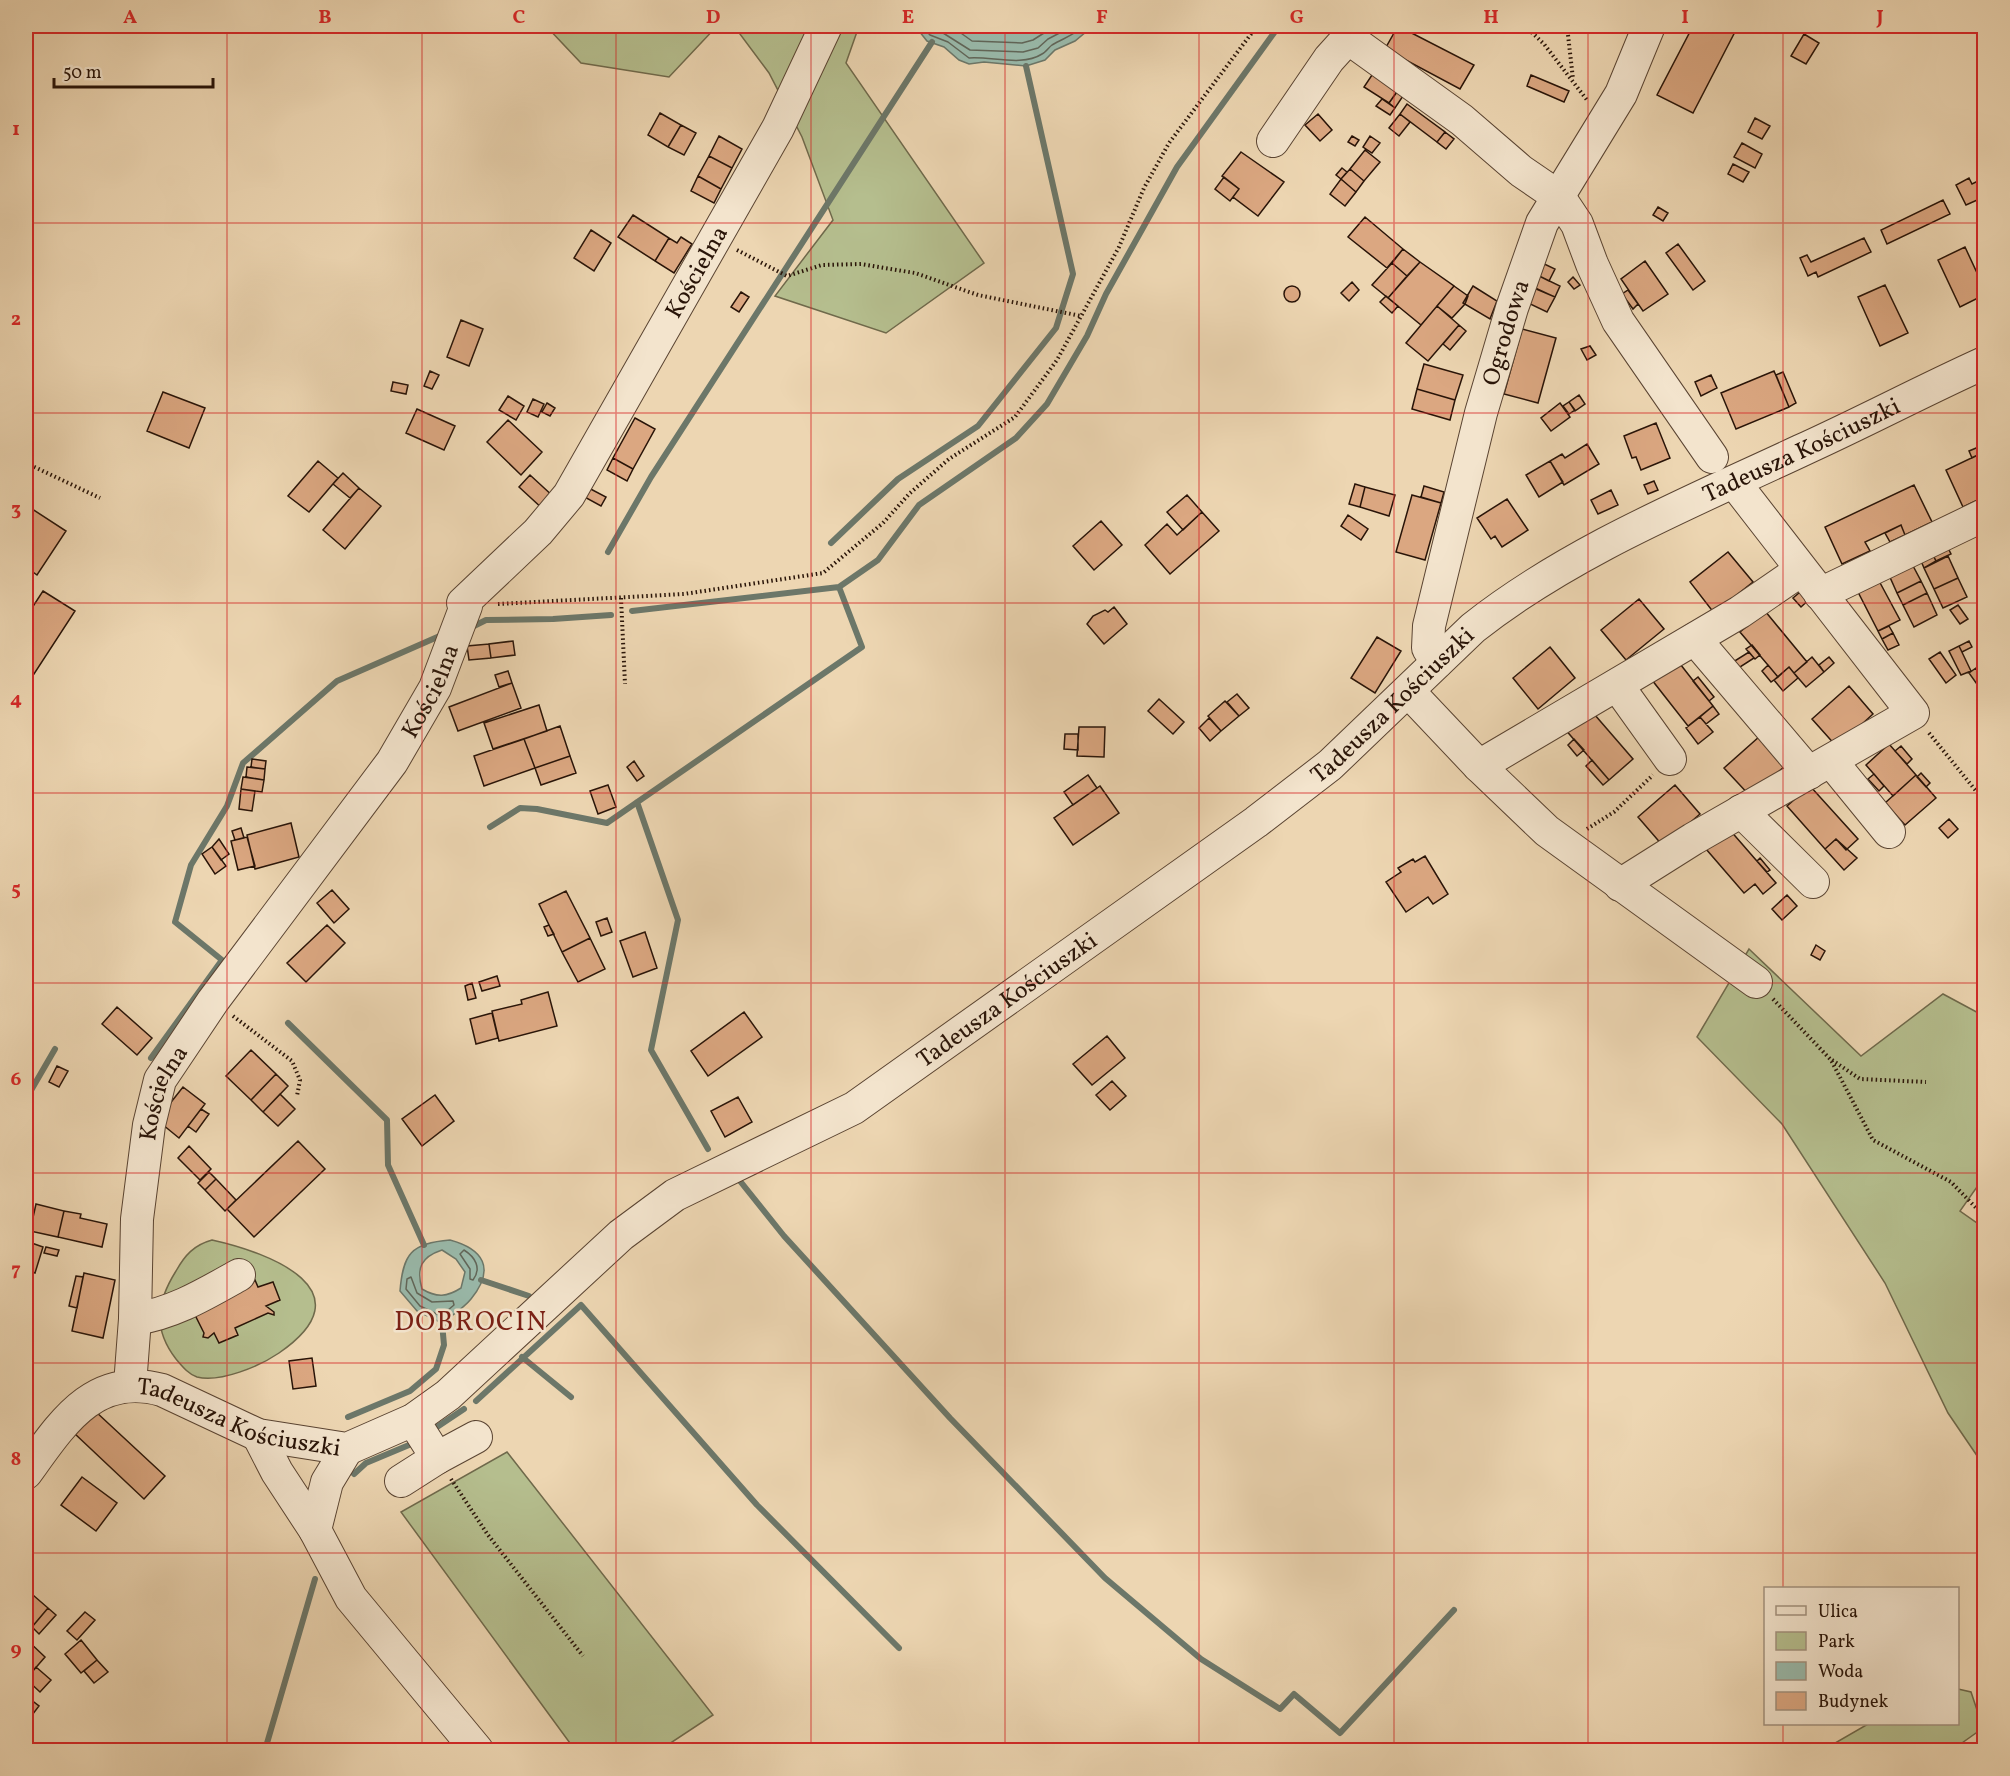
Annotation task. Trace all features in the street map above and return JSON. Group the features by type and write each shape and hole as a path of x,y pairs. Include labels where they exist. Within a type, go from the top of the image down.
{"street":[{"name":"Kościelna","path":"130,1385 135,1319 137,1219 149,1125 160,1080 213,1000 392,762 435,688 466,606 464,603 538,532 569,495 778,128 826,26"},
{"name":"Ogrodowa","path":"1437,662 1428,648 1429,626 1481,413 1512,308 1542,223 1621,94 1649,26"},
{"path":"1273,141 1329,59 1348,38 1462,120 1521,171 1559,197 1577,224 1618,321 1712,457"},
{"name":"Tadeusza Kościuszki","path":"26,1473 68,1418 89,1398 107,1390 130,1385 145,1385 162,1390 258,1435 347,1449 413,1420 448,1395 621,1235 675,1195 854,1108 1256,822 1330,765 1409,692 1473,628 1524,591 1630,532 1984,363"},
{"path":"1620,885 1692,839 1913,713 1734,482"},
{"path":"1479,766 1740,612 1810,582 1984,515"},
{"path":"1695,639 1820,767 1889,832"},
{"path":"1617,685 1670,759"},
{"path":"1409,692 1479,766 1564,844 1620,885 1668,916 1756,982"},
{"path":"1741,812 1813,882"},
{"path":"135,1319 160,1315 239,1275"},
{"path":"413,1420 438,1458"},
{"path":"258,1435 277,1472 315,1530 351,1598 477,1750"},
{"path":"401,1481 476,1437"},
{"path":"315,1530 327,1482 347,1449"}],"path":[{"path":"466,606 684,594 823,573 883,523 910,493 949,459 1015,417 1057,360 1119,248 1144,188 1169,143 1257,26"},
{"path":"1525,26 1573,80 1602,123"},
{"path":"1567,26 1573,80"},
{"path":"714,238 787,276 822,265 861,264 915,273 978,295 1081,316"},
{"path":"26,464 100,498"},
{"path":"621,598 625,684"},
{"path":"1913,713 1981,797 1984,797"},
{"path":"1564,844 1614,812 1670,759"},
{"path":"1756,982 1831,1060 1860,1079 1926,1082"},
{"path":"213,1000 292,1062 300,1080 297,1096"},
{"path":"1831,1060 1873,1140 1951,1182 1984,1216"},
{"path":"438,1458 488,1535 583,1656"}],"green space":[{"path":"546,26 717,26 669,77 581,63"},
{"path":"734,26 859,26 846,63 984,263 886,333 775,296 833,220 802,137 769,73"},
{"path":"1749,949 1861,1056 1943,994 1984,1016 1984,1177 1960,1211 1984,1228 1984,1466 1948,1413 1885,1283 1782,1124 1697,1037"},
{"path":"212,1240 260,1254 283,1265 301,1278 313,1293 315,1311 304,1331 271,1358 240,1372 217,1378 206,1378 191,1374 176,1359 163,1337 160,1316 164,1294 183,1260 195,1248"},
{"path":"507,1452 713,1715 660,1750 575,1750 401,1512"},
{"path":"1959,1689 1971,1692 1983,1728 1952,1750 1823,1750 1866,1725 1959,1725"}],"water":[{"path":"915,26 1093,26 1075,41 1055,50 1045,60 1026,66 984,62 969,64 959,60 944,47 927,41"},
{"path":"450,1240 471,1249 478,1254 484,1269 479,1288 471,1299 442,1323 417,1311 400,1291 401,1278 407,1259 418,1248","holes":["442,1250 456,1259 465,1272 461,1288 442,1295 432,1294 422,1289 420,1269 429,1256"]}],"building":[{"path":"1398,26 1474,65 1460,89 1385,49"},
{"path":"1693,26 1738,26 1693,113 1657,95"},
{"path":"1804,34 1819,43 1806,64 1791,56"},
{"path":"1378,66 1403,83 1389,103 1364,87"},
{"path":"1531,75 1569,91 1564,102 1527,86"},
{"path":"1397,92 1403,96 1395,108 1389,103"},
{"path":"1382,99 1395,108 1390,115 1376,106"},
{"path":"1407,104 1445,132 1437,142 1400,114"},
{"path":"660,113 681,125 668,147 648,135"},
{"path":"1318,114 1332,130 1320,141 1305,125"},
{"path":"1400,114 1410,122 1399,136 1389,128"},
{"path":"1755,118 1770,126 1762,139 1748,132"},
{"path":"681,125 696,133 684,155 668,147"},
{"path":"1445,132 1454,139 1446,149 1437,142"},
{"path":"719,136 742,149 732,168 709,156"},
{"path":"1352,136 1359,140 1355,146 1348,142"},
{"path":"1370,136 1380,143 1372,153 1363,147"},
{"path":"1742,143 1762,154 1755,168 1734,157"},
{"path":"1365,150 1380,162 1364,181 1350,169"},
{"path":"1241,152 1284,182 1258,216 1233,197 1239,189 1222,176"},
{"path":"709,156 732,168 721,189 698,176"},
{"path":"1733,164 1749,172 1743,182 1728,174"},
{"path":"1342,168 1347,172 1341,179 1336,175"},
{"path":"1350,169 1364,181 1356,192 1341,179"},
{"path":"698,176 721,189 714,203 691,191"},
{"path":"1224,177 1239,189 1230,201 1215,189"},
{"path":"1969,178 1972,184 1984,178 1984,197 1966,205 1956,185"},
{"path":"1341,179 1356,192 1345,206 1330,194"},
{"path":"1943,200 1950,214 1887,244 1881,230"},
{"path":"1658,207 1668,213 1663,221 1653,215"},
{"path":"633,215 669,238 655,261 618,237"},
{"path":"1365,217 1403,249 1387,268 1348,237"},
{"path":"591,230 611,243 594,271 574,258"},
{"path":"681,237 692,244 674,273 655,261 669,238 677,243"},
{"path":"1864,238 1871,252 1818,277 1816,272 1808,276 1800,258 1807,255 1811,262"},
{"path":"1678,244 1705,281 1693,290 1666,253"},
{"path":"1965,247 1984,288 1984,295 1960,307 1938,260"},
{"path":"1403,249 1420,262 1407,276 1392,263"},
{"path":"1538,261 1555,269 1549,281 1533,273"},
{"path":"1645,261 1668,294 1643,311 1621,279"},
{"path":"1420,262 1454,286 1421,325 1388,298"},
{"path":"1392,263 1407,276 1388,298 1372,285"},
{"path":"1533,273 1560,286 1555,297 1527,285"},
{"path":"1573,277 1580,285 1574,289 1568,282"},
{"path":"1352,282 1359,290 1349,301 1341,293"},
{"path":"1885,285 1908,333 1880,346 1858,297"},
{"path":"1292,286 1300,294 1292,302 1284,294"},
{"path":"1454,286 1468,296 1465,304 1452,318 1437,306"},
{"path":"1473,286 1497,301 1490,319 1463,303"},
{"path":"1533,287 1555,297 1547,312 1526,302"},
{"path":"1628,290 1638,304 1633,309 1622,294"},
{"path":"741,292 749,297 739,312 731,307"},
{"path":"1386,296 1398,306 1392,313 1380,302"},
{"path":"1437,306 1459,325 1428,361 1406,343"},
{"path":"461,320 483,329 469,366 447,357"},
{"path":"1459,325 1466,331 1450,350 1443,344"},
{"path":"1522,329 1556,338 1538,403 1504,394"},
{"path":"1590,346 1596,355 1587,360 1581,349"},
{"path":"1424,364 1463,375 1455,400 1417,389"},
{"path":"430,371 439,375 432,389 424,386"},
{"path":"1774,371 1789,407 1736,429 1721,393"},
{"path":"1783,372 1796,403 1789,407 1776,375"},
{"path":"1711,375 1717,388 1701,396 1695,382"},
{"path":"393,382 408,385 406,394 391,391"},
{"path":"1417,389 1455,400 1450,420 1412,409"},
{"path":"163,392 205,408 189,448 147,431"},
{"path":"1579,395 1585,404 1575,411 1569,402"},
{"path":"508,396 524,406 516,420 499,410"},
{"path":"533,399 544,404 538,417 527,412"},
{"path":"1569,402 1575,410 1569,414 1563,406"},
{"path":"547,403 555,408 550,416 542,412"},
{"path":"1560,403 1570,417 1551,431 1541,418"},
{"path":"417,409 455,426 444,450 406,433"},
{"path":"635,418 655,429 633,469 613,458"},
{"path":"508,420 542,452 521,475 487,442"},
{"path":"1656,423 1670,458 1641,470 1636,457 1632,458 1624,436"},
{"path":"1587,444 1599,464 1564,485 1550,461 1562,454 1565,458"},
{"path":"1981,446 1984,452 1972,458 1969,451"},
{"path":"1984,452 1984,497 1963,507 1946,470"},
{"path":"613,458 633,469 627,481 607,470"},
{"path":"318,461 338,478 309,512 288,496"},
{"path":"1550,461 1563,482 1539,497 1526,475"},
{"path":"343,473 359,488 350,498 333,484"},
{"path":"530,475 555,498 544,510 519,487"},
{"path":"1654,481 1658,490 1648,494 1644,485"},
{"path":"1355,484 1365,487 1360,507 1349,504"},
{"path":"583,485 606,497 601,506 579,494"},
{"path":"1914,485 1932,522 1905,535 1901,525 1865,542 1870,551 1842,564 1825,527"},
{"path":"1424,486 1444,492 1441,503 1421,497"},
{"path":"1365,487 1395,495 1389,516 1360,507"},
{"path":"359,488 381,506 345,549 323,530"},
{"path":"1611,490 1618,505 1598,514 1591,500"},
{"path":"1187,495 1202,512 1183,530 1167,512"},
{"path":"1412,495 1441,503 1425,560 1396,552"},
{"path":"1507,499 1528,530 1502,547 1495,536 1491,539 1477,518"},
{"path":"26,505 66,531 37,575 26,567"},
{"path":"1202,512 1219,531 1170,574 1145,545 1167,524 1177,535"},
{"path":"1348,515 1368,529 1361,540 1341,526"},
{"path":"1101,521 1122,545 1094,570 1073,546"},
{"path":"1901,525 1905,535 1890,542 1885,533"},
{"path":"1946,544 1951,554 1936,561 1931,551"},
{"path":"1930,549 1936,561 1924,568 1918,554"},
{"path":"1728,552 1753,582 1714,613 1690,582"},
{"path":"1948,556 1958,578 1934,589 1924,568"},
{"path":"1912,564 1921,581 1897,593 1889,575"},
{"path":"1958,578 1967,597 1943,608 1934,589"},
{"path":"1878,579 1900,620 1878,631 1857,590"},
{"path":"1921,581 1927,593 1903,605 1897,593"},
{"path":"1806,587 1813,596 1801,607 1793,598"},
{"path":"43,591 75,611 34,674 26,669 26,617"},
{"path":"1927,593 1937,615 1914,627 1903,605"},
{"path":"1639,599 1664,629 1626,660 1601,630"},
{"path":"1958,605 1968,619 1960,624 1950,610"},
{"path":"1114,607 1127,624 1104,644 1087,624 1093,616 1105,610 1108,612"},
{"path":"1765,611 1807,662 1794,673 1789,667 1778,677 1740,632"},
{"path":"1889,626 1893,633 1882,639 1878,631"},
{"path":"1893,633 1899,645 1888,650 1882,639"},
{"path":"1377,637 1401,651 1375,693 1351,678"},
{"path":"513,641 515,655 491,658 489,644"},
{"path":"1969,641 1972,647 1962,652 1959,646"},
{"path":"489,644 491,658 469,660 467,646"},
{"path":"1752,645 1760,655 1755,659 1746,649"},
{"path":"1959,646 1971,671 1961,675 1949,651"},
{"path":"1550,647 1575,678 1538,709 1513,678"},
{"path":"1749,652 1754,658 1737,669 1733,662"},
{"path":"1940,652 1956,675 1946,683 1929,659"},
{"path":"1812,657 1824,672 1806,687 1794,673"},
{"path":"1829,657 1834,663 1824,672 1819,665"},
{"path":"1677,660 1713,706 1688,726 1652,680"},
{"path":"1768,665 1778,677 1771,682 1762,671"},
{"path":"1789,667 1798,678 1783,691 1774,680"},
{"path":"1976,668 1984,681 1979,687 1969,673"},
{"path":"508,671 512,683 499,687 495,675"},
{"path":"1698,677 1714,697 1709,701 1693,681"},
{"path":"512,683 521,708 458,731 449,707"},
{"path":"1849,686 1873,714 1837,747 1812,719"},
{"path":"1237,694 1249,708 1239,716 1227,702"},
{"path":"1159,699 1184,722 1173,734 1148,711"},
{"path":"1225,701 1239,716 1221,731 1208,716"},
{"path":"539,705 547,731 493,749 484,723"},
{"path":"1713,706 1719,714 1706,724 1700,717"},
{"path":"1588,707 1633,759 1609,780 1564,728"},
{"path":"1700,717 1713,732 1698,744 1686,728"},
{"path":"1209,718 1221,731 1210,741 1199,728"},
{"path":"560,726 570,756 535,768 524,739"},
{"path":"1079,727 1105,727 1104,757 1077,756"},
{"path":"1065,734 1078,734 1078,750 1064,749"},
{"path":"1760,736 1786,765 1751,797 1724,768"},
{"path":"524,739 535,768 484,786 474,756"},
{"path":"1574,739 1584,750 1577,756 1568,745"},
{"path":"1889,744 1916,775 1893,796 1866,765"},
{"path":"1901,746 1912,759 1907,764 1895,751"},
{"path":"570,756 576,773 541,785 535,768"},
{"path":"252,759 266,761 265,769 251,767"},
{"path":"1592,760 1609,780 1603,785 1586,766"},
{"path":"634,761 644,776 637,781 627,767"},
{"path":"247,767 265,769 264,780 246,777"},
{"path":"1921,773 1930,783 1926,787 1917,777"},
{"path":"1874,774 1884,786 1879,791 1868,779"},
{"path":"1088,775 1097,788 1073,805 1064,792"},
{"path":"1916,775 1936,798 1905,825 1885,803"},
{"path":"243,777 264,780 262,792 241,789"},
{"path":"608,785 616,807 598,814 590,791"},
{"path":"1675,785 1700,814 1663,846 1638,817"},
{"path":"1100,786 1119,813 1073,845 1054,818"},
{"path":"1810,786 1858,839 1846,850 1836,839 1825,849 1787,806"},
{"path":"241,789 255,791 252,811 239,809"},
{"path":"1949,819 1958,829 1948,838 1939,828"},
{"path":"291,823 299,857 255,869 247,835"},
{"path":"241,828 244,838 235,840 232,831"},
{"path":"1729,829 1776,883 1763,894 1755,884 1744,893 1706,849"},
{"path":"247,837 255,866 238,870 231,841"},
{"path":"219,839 229,854 221,860 212,847"},
{"path":"1836,839 1857,858 1844,870 1825,849"},
{"path":"212,847 226,866 215,874 202,854"},
{"path":"1425,856 1448,894 1433,904 1428,897 1406,912 1386,882 1401,872 1398,868 1413,859 1415,862"},
{"path":"1760,858 1770,870 1767,872 1757,861"},
{"path":"332,890 349,909 334,923 317,903"},
{"path":"566,891 590,938 562,952 539,904"},
{"path":"1787,895 1797,906 1782,920 1772,909"},
{"path":"607,918 612,932 601,936 596,922"},
{"path":"327,925 345,943 306,982 287,963"},
{"path":"549,925 554,934 548,936 544,927"},
{"path":"645,932 657,968 633,977 620,941"},
{"path":"590,938 605,969 578,982 562,952"},
{"path":"1816,945 1825,951 1820,960 1811,955"},
{"path":"497,976 500,986 482,991 479,982"},
{"path":"472,983 476,998 468,1000 465,986"},
{"path":"548,992 557,1026 499,1041 492,1011 522,1004 521,1000"},
{"path":"117,1007 152,1038 137,1055 102,1024"},
{"path":"744,1012 762,1037 708,1076 691,1051"},
{"path":"492,1013 498,1038 476,1044 470,1019"},
{"path":"1107,1036 1125,1058 1092,1085 1073,1064"},
{"path":"251,1050 276,1074 251,1100 226,1076"},
{"path":"57,1066 68,1071 59,1087 49,1082"},
{"path":"276,1074 288,1086 263,1112 251,1100"},
{"path":"1112,1081 1126,1096 1110,1110 1096,1095"},
{"path":"183,1087 205,1104 179,1138 157,1120"},
{"path":"280,1094 295,1109 278,1126 263,1112"},
{"path":"435,1095 454,1121 422,1146 402,1119"},
{"path":"738,1097 752,1122 725,1137 711,1111"},
{"path":"201,1109 209,1114 196,1132 188,1126"},
{"path":"298,1141 325,1169 254,1237 227,1209"},
{"path":"189,1146 211,1169 200,1180 178,1158"},
{"path":"209,1172 216,1179 205,1190 198,1183"},
{"path":"216,1179 236,1200 225,1211 205,1190"},
{"path":"36,1204 64,1211 58,1237 30,1231"},
{"path":"64,1211 81,1214 80,1218 107,1224 102,1247 58,1237"},
{"path":"26,1241 43,1247 35,1273 26,1270"},
{"path":"46,1247 59,1250 57,1256 44,1253"},
{"path":"84,1273 115,1280 103,1338 72,1331"},
{"path":"76,1276 83,1277 77,1308 69,1306"},
{"path":"255,1280 258,1287 273,1282 280,1300 266,1306 274,1312 274,1315 268,1313 235,1328 238,1335 219,1343 214,1333 208,1338 203,1337 204,1333 195,1315"},
{"path":"312,1358 316,1386 293,1389 289,1361"},
{"path":"95,1411 165,1476 144,1499 74,1433"},
{"path":"82,1477 117,1503 96,1531 61,1505"},
{"path":"26,1589 48,1608 26,1634"},
{"path":"48,1608 56,1615 39,1634 32,1627"},
{"path":"85,1612 95,1620 77,1640 67,1631"},
{"path":"26,1639 45,1657 26,1679"},
{"path":"81,1640 97,1660 81,1673 65,1654"},
{"path":"97,1660 108,1672 94,1683 84,1671"},
{"path":"36,1667 51,1680 40,1692 26,1679"},
{"path":"26,1696 39,1706 26,1723"}],"waterway":[{"path":"632,611 839,587 878,560 919,505 1016,438 1047,404 1087,336 1106,294 1177,167 1279,26"},
{"path":"608,552 651,477 932,42"},
{"path":"831,543 898,479 978,426 1056,328 1073,274 1026,66"},
{"path":"490,827 520,808 537,809 607,823 862,647 839,587"},
{"path":"470,628 486,620 611,615"},
{"path":"151,1058 222,960 175,922 191,865 227,806 243,763 337,681 442,635"},
{"path":"637,802 678,920 651,1050 708,1149"},
{"path":"288,1023 387,1120 388,1165 424,1245"},
{"path":"26,1099 55,1049"},
{"path":"740,1181 784,1236 950,1418 1105,1578 1201,1659 1280,1709 1294,1694 1340,1733 1454,1610"},
{"path":"481,1280 529,1296"},
{"path":"476,1401 581,1305 757,1505 899,1648"},
{"path":"348,1417 410,1391 436,1369 444,1345 442,1323"},
{"path":"522,1357 571,1397"},
{"path":"431,1431 464,1409"},
{"path":"354,1474 366,1463 409,1445"},
{"path":"265,1750 315,1579"}],"district":[{"name":"DOBROCIN","path":"471,1321"}]}
